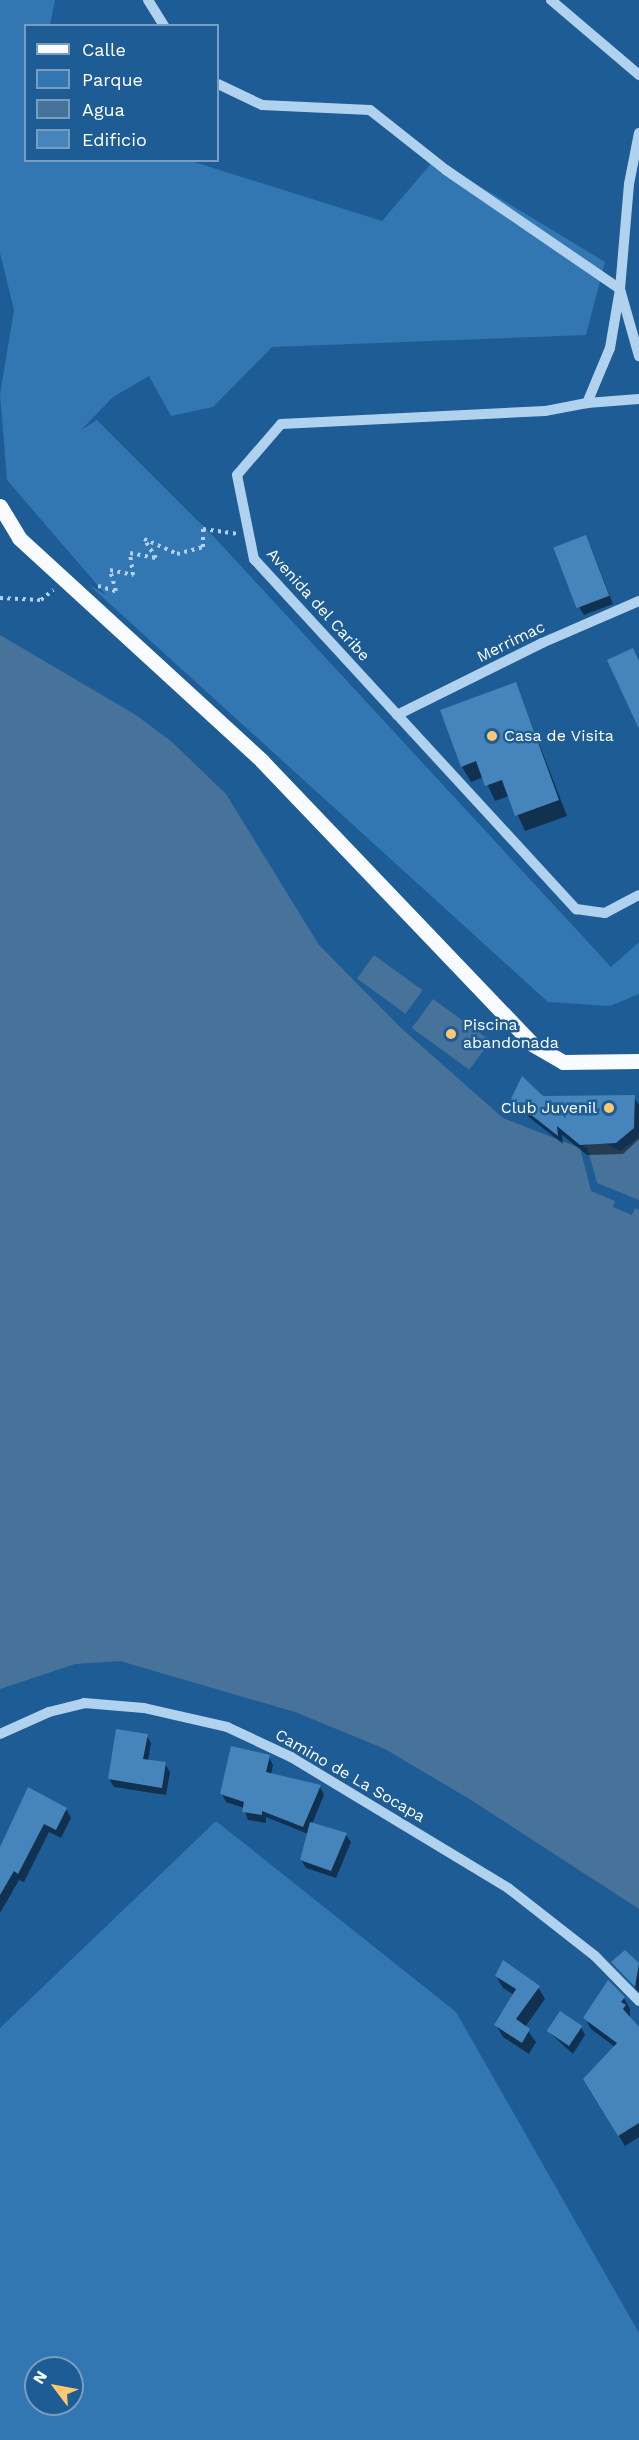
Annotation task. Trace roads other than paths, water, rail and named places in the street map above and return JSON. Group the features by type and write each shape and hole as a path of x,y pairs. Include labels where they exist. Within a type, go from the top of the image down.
{"main road":[{"path":"0,506 19,538 262,761 532,1044 564,1062 639,1061"}],"street":[{"path":"148,0 163,24"},
{"path":"551,0 639,75"},
{"path":"219,84 262,105 370,110 446,170 620,289 639,356"},
{"path":"587,403 610,348 620,289 629,184 639,133"},
{"name":"Avenida del Caribe","path":"639,399 587,403 545,411 281,424 237,475 254,559 576,909 605,913 639,895"},
{"name":"Merrimac","path":"397,715 542,643 639,601"},
{"name":"Camino de La Socapa","path":"0,1734 49,1712 84,1703 144,1708 227,1727 291,1757 508,1888 595,1956 639,2001"}],"water":[{"path":"0,635 136,715 172,742 226,794 319,945 400,1027 503,1118 580,1148 599,1140 620,1151 639,1137 639,1909 471,1800 385,1749 295,1712 120,1661 75,1664 0,1689"},
{"name":"Piscina abandonada","path":"374,955 423,990 405,1014 357,978"},
{"name":"Piscina abandonada","path":"433,999 490,1041 469,1070 412,1028"}],"place":[{"name":"Casa de Visita","path":"492,736"},
{"name":"Piscina abandonada","path":"451,1034"},
{"name":"Club Juvenil","path":"609,1108"}]}
